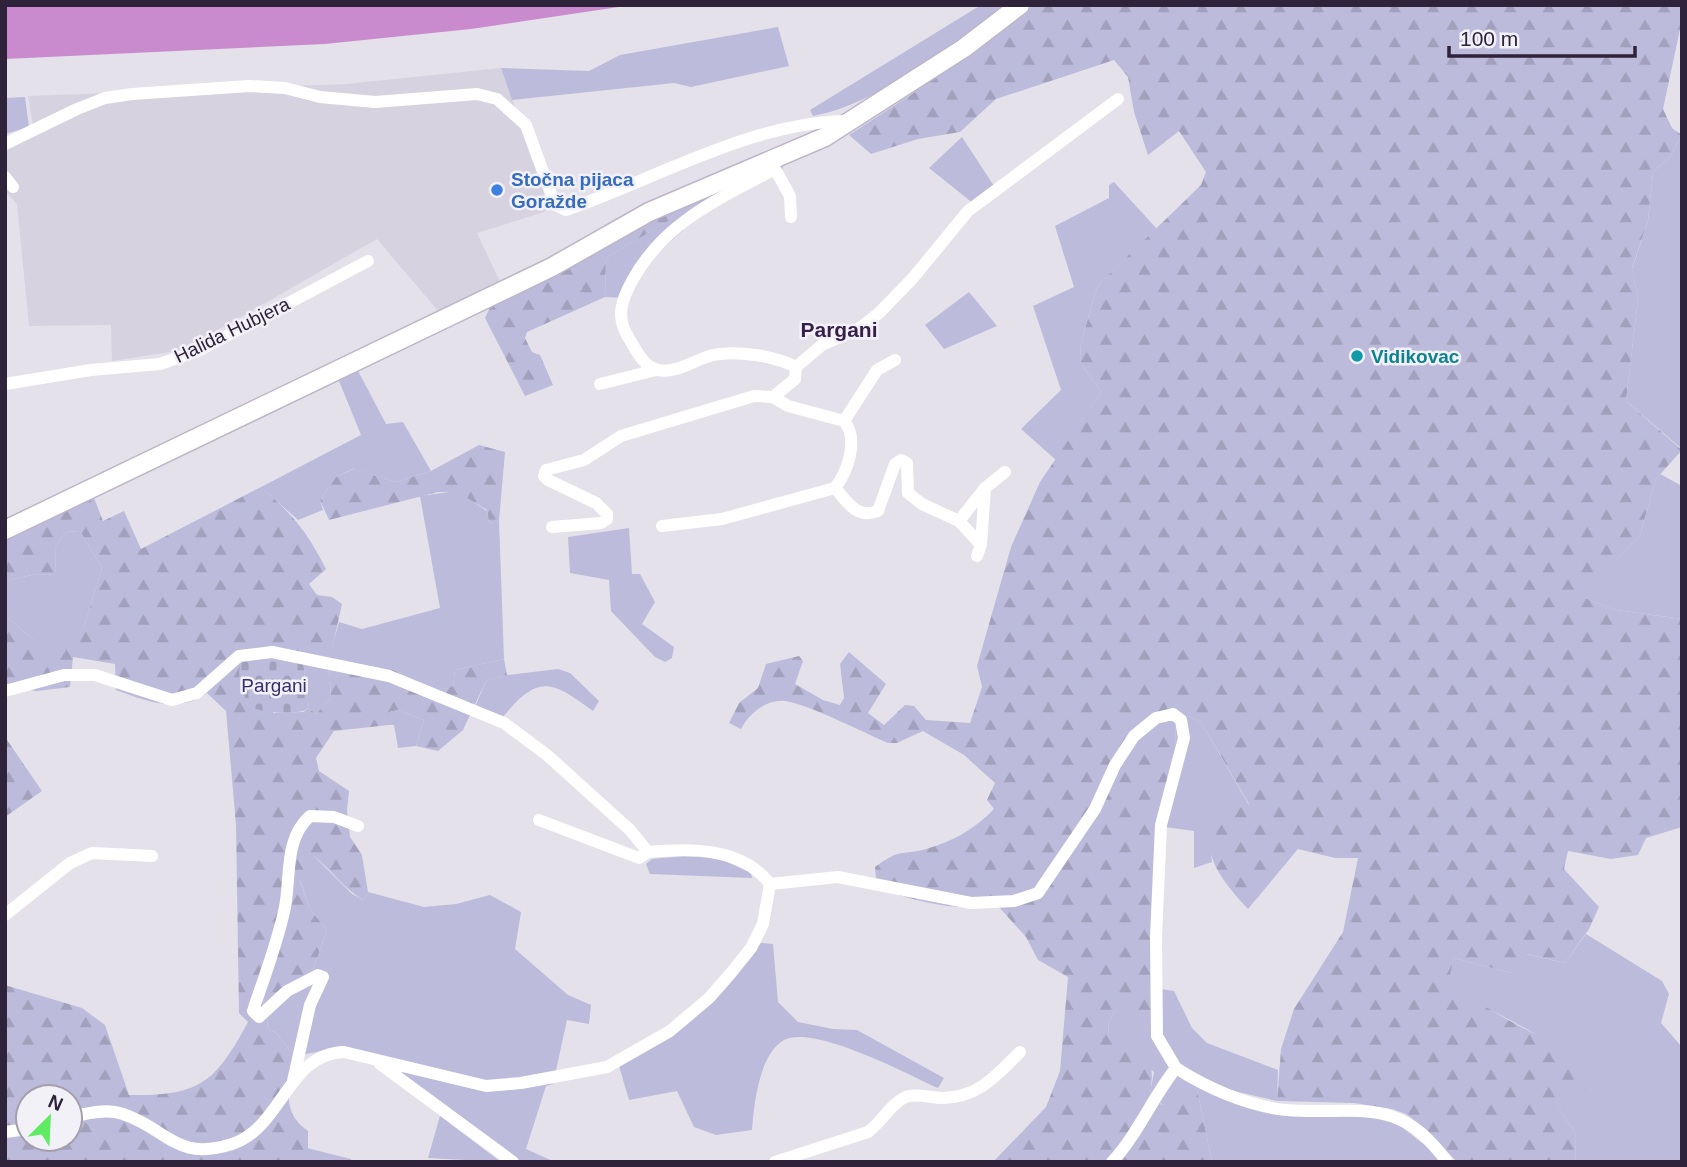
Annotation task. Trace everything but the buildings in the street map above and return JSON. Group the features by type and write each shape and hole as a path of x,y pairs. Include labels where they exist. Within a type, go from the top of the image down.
{"street":[{"path":"656,370 645,363 637,351 624,330 620,312 622,299 649,253 684,220 774,164 854,121 964,48 1020,5"},
{"path":"5,144 77,109 105,99 132,94 249,86 285,88 320,97 375,102 477,94 497,99 526,125 555,205 566,210 659,172 793,127 822,122 854,121"},
{"path":"773,397 795,379 796,367 822,345 860,328 879,313 913,278 968,211 1118,99"},
{"path":"774,164 790,196 791,217"},
{"path":"5,530 552,267 649,212 774,164"},
{"name":"Halida Hubjera","path":"5,384 91,370 160,364 200,350 368,261"},
{"path":"600,384 656,370 671,371 716,354 760,357 796,367"},
{"path":"844,421 877,370 895,360"},
{"path":"552,527 601,523 607,519 607,514 596,503 548,480 544,476 546,470 584,460 621,436 754,396 773,397 788,406 844,421 849,427 852,441 844,477 835,488 722,519 662,526"},
{"path":"835,488 859,514 866,516 878,511 895,464 904,459 907,463 908,494 922,504 959,521 979,551 985,488"},
{"path":"959,521 985,488 1004,472"},
{"path":"5,691 64,675 95,675 172,700 197,693 239,656 272,652 389,676 504,723 547,755 630,830 648,852"},
{"path":"769,884 838,877 971,904 1014,901 1038,893 1095,809 1115,765 1134,736 1156,718 1173,714 1181,720 1184,738 1161,825 1156,937 1156,1021 1162,1049 1176,1068 1222,1091 1267,1106 1287,1110 1374,1110 1391,1115 1424,1135 1447,1162"},
{"path":"292,1082 310,1005 323,977 318,975 287,991 259,1017 253,1011 285,905 294,842 300,825 310,816 334,817 358,826"},
{"path":"84,1115 102,1111 123,1114 179,1146 208,1150 233,1144 257,1132 276,1109 292,1082 309,1066 333,1052 344,1052 485,1086 521,1083 607,1067 670,1031 731,972 751,948 763,924 769,884 761,873 727,856 699,849 648,852 639,858 539,820"},
{"path":"5,915 70,863 92,853 152,856"},
{"path":"775,1162 868,1132 881,1123 897,1103 910,1096 959,1098 976,1092 1020,1052"},
{"path":"377,1062 513,1162"},
{"path":"1112,1162 1128,1144 1157,1090 1176,1068"}],"shaded area":[{"path":"5,5 632,5 471,29 325,44 5,59"},
{"path":"501,68 550,205 544,212 477,233 500,282 439,312 377,239 183,350 112,361 111,325 29,326 17,204 5,191 5,137 33,126 28,96 346,84"}],"green space":[{"path":"981,5 1007,5 939,54 888,86 863,100 813,116 810,110"},
{"path":"1034,5 1682,5 1682,20 1663,109 1672,128 1682,135 1670,157 1653,172 1648,221 1632,268 1638,299 1626,401 1682,450 1656,479 1640,535 1582,597 1616,610 1682,619 1682,827 1646,838 1638,855 1611,859 1568,851 1564,869 1599,907 1589,929 1565,963 1527,954 1511,973 1454,958 1448,983 1532,1033 1555,1033 1574,1063 1586,1090 1558,1108 1576,1134 1575,1162 1457,1162 1426,1129 1406,1114 1392,1109 1354,1103 1277,1101 1281,1049 1294,1009 1343,932 1358,858 1335,858 1298,849 1248,909 1222,877 1210,852 1210,839 1214,827 1224,815 1249,804 1201,722 1188,716 1175,727 1176,746 1160,809 1155,971 1164,997 1165,1017 1115,1011 1109,1021 1108,1037 1137,1051 1149,1062 1152,1080 1150,1093 1162,1105 1186,1080 1196,1084 1212,1162 993,1162 1046,1107 1060,1071 1068,977 1038,960 1026,937 998,906 950,906 877,889 875,867 895,855 936,846 971,829 994,809 987,800 995,783 964,755 923,731 897,743 888,743 822,713 785,701 772,702 759,708 741,729 729,723 739,703 758,688 766,664 799,656 803,661 795,684 823,700 840,705 844,698 840,664 849,652 886,684 868,713 884,725 905,705 914,706 926,720 970,723 982,687 977,666 1011,547 1040,482 1101,392 1080,362 1081,342 1098,285 1201,185 1206,172 1179,131 1148,155 1134,112 1128,77 1114,60 996,99 960,132 918,139 871,154 849,135 912,94"},
{"path":"778,27 789,66 691,87 674,83 512,100 501,68 589,71 620,55"},
{"path":"25,97 29,127 5,134 5,98"},
{"path":"1682,135 1682,449 1626,401 1638,299 1632,269 1648,221 1653,172 1670,157"},
{"path":"962,137 998,192 979,208 929,168"},
{"path":"785,161 782,170 706,210 656,254 626,298 605,297 606,258 724,187"},
{"path":"1114,182 1157,229 1098,285 1081,342 1080,362 1101,392 1056,460 1021,429 1061,390 1033,306 1074,287 1055,226 1109,198 1109,185"},
{"path":"725,187 606,258 605,297 527,332 525,338 532,352 540,355 553,385 525,396 485,318 491,305 637,226"},
{"path":"969,292 997,326 944,349 925,325"},
{"path":"356,367 386,424 403,422 431,471 396,482 353,469 336,477 320,500 323,510 298,520 261,487 361,435 337,376"},
{"path":"479,445 505,452 499,521 489,523 487,510 457,492 438,492 329,520 320,500 336,477 354,469 396,482 431,471"},
{"path":"1660,474 1682,486 1682,619 1616,610 1581,597 1640,535 1656,479"},
{"path":"261,487 298,524 326,569 309,584 317,595 332,597 342,604 330,658 392,670 446,689 453,686 455,670 504,659 507,675 486,681 463,730 438,751 416,746 424,720 398,710 389,712 389,725 334,731 316,758 319,771 349,791 347,810 350,837 362,855 368,892 364,900 356,895 311,854 300,881 310,909 327,930 313,970 266,1008 268,1030 275,1032 295,1056 289,1088 290,1106 293,1115 308,1131 308,1162 5,1162 5,985 82,1008 105,1025 129,1095 173,1093 203,1082 225,1059 248,1022 239,1013 236,825 226,711 207,693 185,703 174,704 162,704 127,694 116,690 115,664 73,657 70,687 37,691 5,686 5,615 35,639 73,647 84,627 102,568 80,531 66,532 56,546 55,575 36,574 5,581 5,538 93,495 103,521 124,511 141,549","holes":["268,657 329,659 331,698 316,714 309,708 303,712 273,713"]},
{"path":"457,491 487,511 489,523 499,521 504,659 455,670 453,687 446,689 329,659 331,698 316,714 309,708 303,662 329,658 339,622 362,629 440,608 420,496"},
{"path":"629,528 632,574 640,574 655,602 642,624 674,647 672,658 665,662 655,657 611,611 609,580 570,573 568,537"},
{"path":"80,531 102,568 84,627 74,648 42,642 29,636 5,615 5,581 36,574 55,575 56,546 66,532"},
{"name":"Pargani","path":"268,657 303,662 309,708 279,713 249,706 241,688 239,671 242,662"},
{"path":"558,669 570,673 599,701 593,711 566,693 545,686 526,694 503,717 475,707 486,681 507,675"},
{"path":"398,710 424,720 416,746 398,748 394,725 389,725 389,712"},
{"path":"1188,716 1201,722 1249,805 1229,814 1217,824 1211,840 1212,862 1194,868 1194,831 1158,826 1176,746 1175,727"},
{"path":"5,737 42,791 5,817"},
{"path":"311,853 352,894 364,900 368,892 424,907 456,904 490,895 521,912 515,949 568,995 591,1005 589,1024 567,1020 553,1084 546,1086 526,1149 555,1162 522,1162 355,1050 332,1049 295,1056 275,1032 268,1030 266,1008 313,970 327,930 310,909 300,880"},
{"path":"695,855 723,860 751,873 752,878 650,874 646,864 652,859"},
{"path":"1586,934 1662,981 1669,994 1661,1023 1682,1047 1682,1162 1575,1162 1576,1134 1558,1108 1537,1035 1447,983 1454,958 1511,973 1526,954 1565,963"},
{"path":"761,943 773,944 778,1002 798,1022 833,1029 857,1030 944,1078 938,1088 861,1053 817,1039 798,1037 784,1040 776,1047 763,1068 752,1130 716,1135 694,1127 677,1091 629,1100 619,1066 672,1036 711,1001"},
{"path":"1161,989 1174,991 1192,1028 1207,1043 1278,1070 1277,1101 1186,1080 1163,1105 1150,1093 1154,1072 1108,1038 1109,1021 1115,1011 1141,1012 1161,1018"},
{"path":"1196,1084 1222,1095 1371,1116 1397,1123 1427,1147 1440,1162 1212,1162"},
{"path":"440,1116 501,1162 428,1158"},
{"path":"307,1148 351,1159 351,1162 308,1162"}],"place":[{"name":"Stočna pijaca Goražde","path":"497,190"},
{"name":"Vidikovac","path":"1357,356"}],"district":[{"name":"Pargani","path":"839,329"}]}
